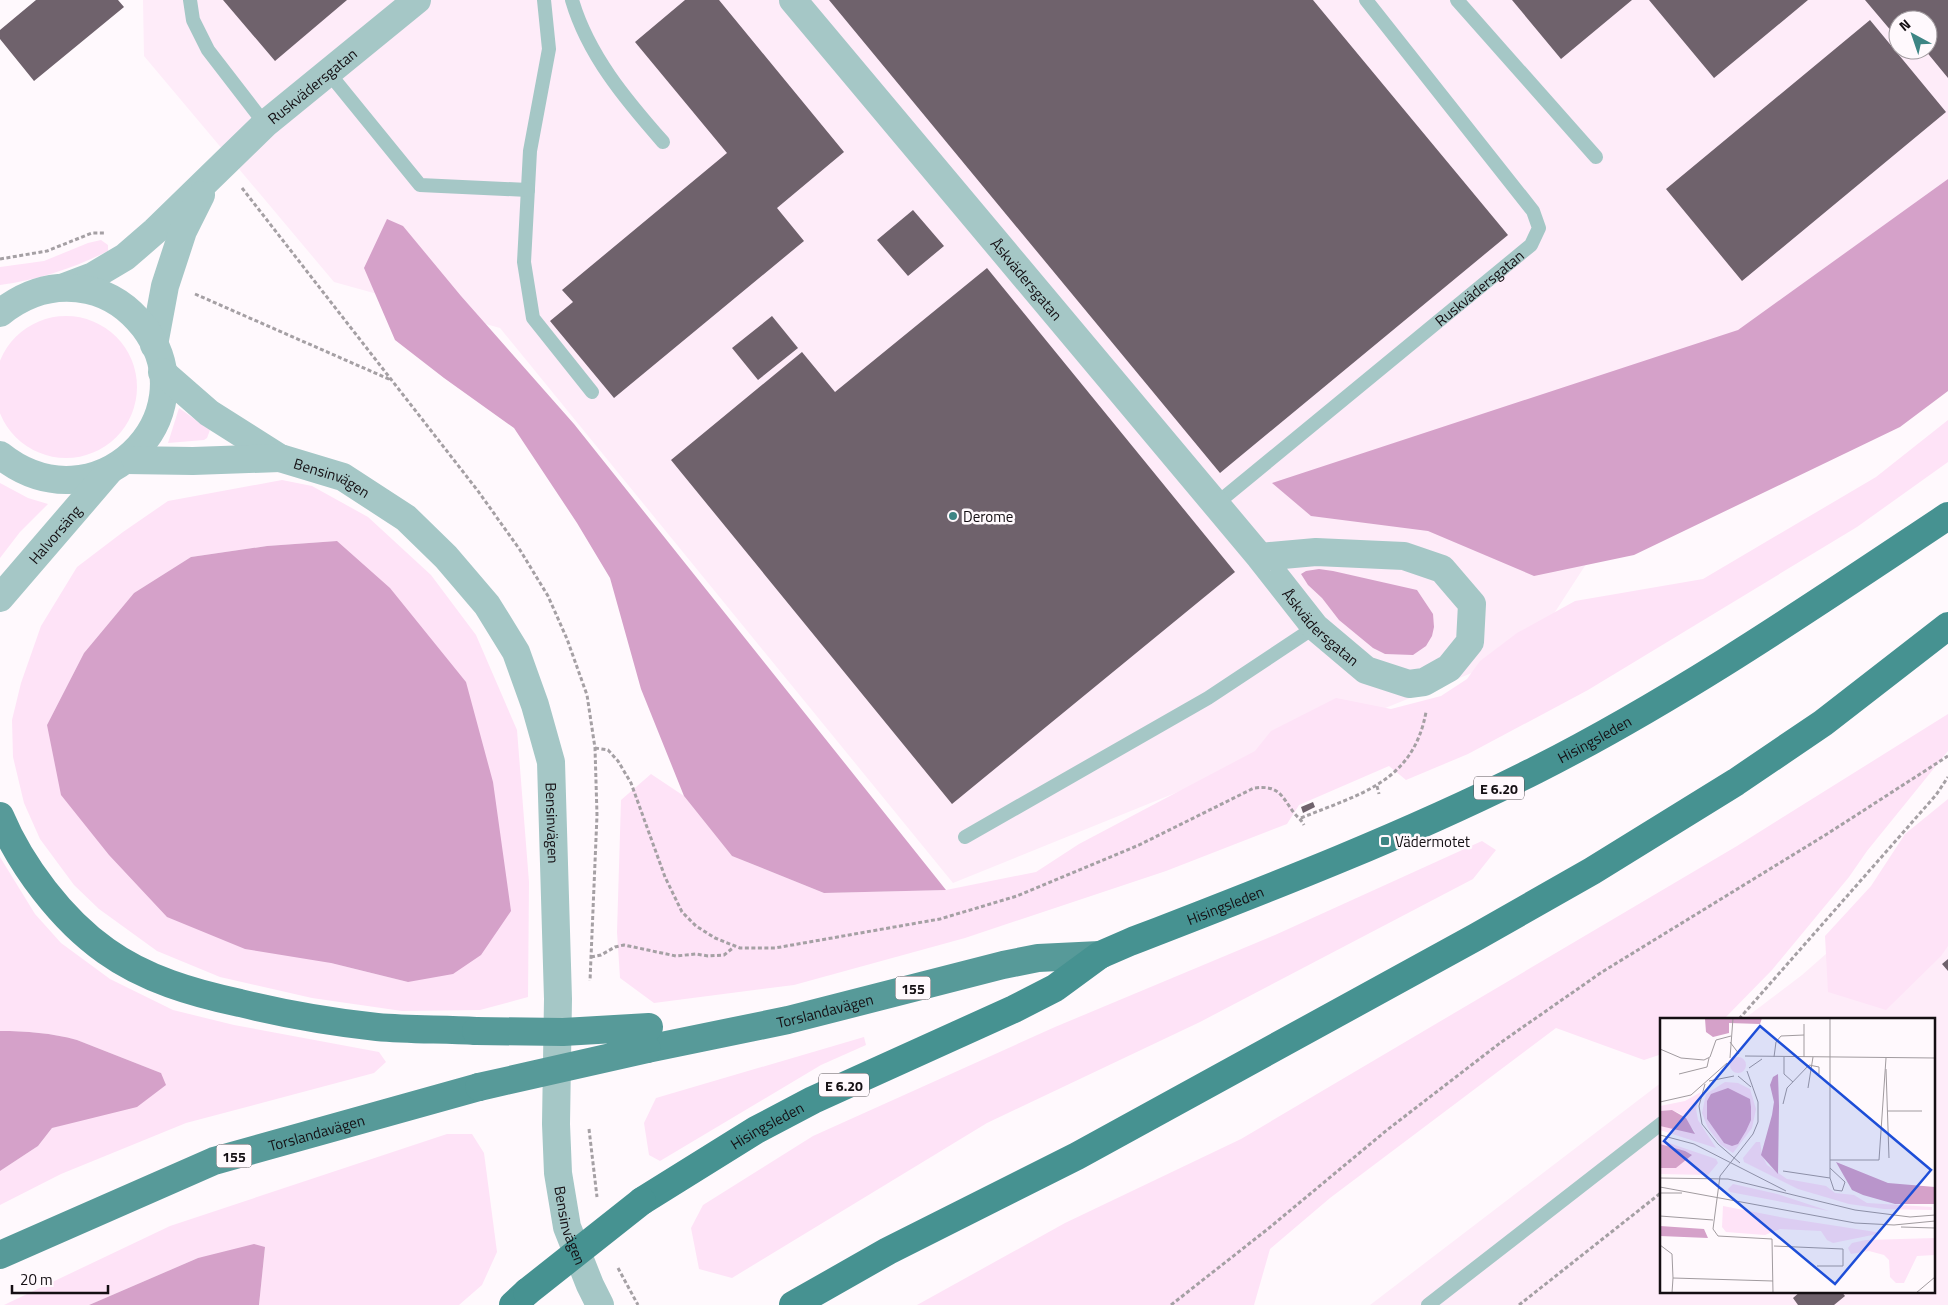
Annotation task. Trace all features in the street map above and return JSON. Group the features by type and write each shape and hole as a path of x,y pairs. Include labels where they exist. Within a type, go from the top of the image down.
{"highway":[{"name":"Hisingsleden","path":"520,1298 642,1201 756,1130 840,1087 1014,1009 1055,988 1100,955 1385,841 1537,770 1666,698 1842,587 1948,516"},
{"path":"793,1305 888,1251 1077,1156 1476,937 1592,871 1736,782 1823,723 1948,626"}],"main road":[{"path":"0,816 32,875 66,916 106,952 155,978 213,997 282,1013 378,1027 563,1032 654,1040"},
{"name":"Torslandavägen","path":"0,1255 214,1161 479,1087 654,1040 788,1020 1003,965 1038,958 1100,955"}],"street":[{"name":"Ruskvädersgatan","path":"64,287 93,276 125,257 156,230 265,124 417,0"},
{"name":"Åskvädersgatan","path":"793,0 1260,557 1315,627 1366,670 1409,684 1424,682"},
{"name":"Ruskvädersgatan","path":"154,345 165,286 183,231 212,174"},
{"path":"4,307 36,292 64,287 92,291 118,302 139,320 154,345 162,372"},
{"name":"Bensinvägen","path":"162,372 209,413 280,458 343,477 406,518 446,557 487,605 516,652 535,705 551,762 558,999 556,1124 558,1173 567,1227 600,1305"},
{"name":"Halvorsäng","path":"0,598 118,465 148,435 156,420 161,404 162,372"},
{"path":"0,455 24,471 52,480 82,480 118,465"},
{"name":"Bensinvägen","path":"118,465 280,458"},
{"path":"1260,557 1316,552 1404,556 1442,569 1472,604 1470,642 1448,668 1424,682"}],"lane":[{"path":"190,0 193,20 208,50 265,124"},
{"path":"544,0 549,49 530,151 524,262 533,318 592,392"},
{"path":"572,0 579,24 604,68 634,110 663,142"},
{"name":"Ruskvädersgatan","path":"1215,505 1532,245 1539,228 1533,211 1366,0"},
{"path":"1457,0 1596,157"},
{"path":"328,72 420,185 528,190"},
{"path":"965,837 1052,785 1208,698 1315,627"},
{"path":"1428,1305 1660,1125"}],"path":[{"path":"186,290 391,380 239,184"},
{"path":"1301,818 1377,786 1392,776 1410,753 1422,733 1426,709 1424,682"},
{"path":"595,748 608,750 618,760 631,783 665,877 682,912 696,926 716,938 740,948 775,948 940,919 1017,896 1139,845 1254,788 1266,787 1276,789 1295,815 1301,818 1304,825"},
{"path":"1171,1305 1269,1228 1387,1130 1500,1043 1602,972 1827,834 1948,756"},
{"path":"1740,1018 1936,795 1948,777"},
{"path":"1377,786 1379,794"},
{"path":"591,957 601,955 615,947 624,945 676,956 696,954 708,956 724,955 735,946"},
{"path":"1519,1305 1660,1194"}],"shaded area":[{"path":"143,0 1948,0 1948,179 1738,330 1531,649 953,883 500,328 334,282 144,56"},
{"path":"1948,179 1948,391 1900,427 1634,555 1534,576 1428,531 1311,516 1272,483 1738,330"},
{"path":"387,219 403,226 461,296 574,424 946,890 824,893 732,856 684,796 641,689 610,578 577,523 514,428 395,340 364,268"},
{"path":"101,240 108,245 108,251 95,257 42,277 0,285 0,267 44,261 88,243"},
{"path":"52,317 80,317 93,321 105,328 125,348 132,360 136,373 136,401 132,414 125,426 105,446 93,453 80,457 52,457 39,453 16,437 7,426 -1,411 0,360 16,337 39,321"},
{"path":"179,408 210,430 207,438 204,440 168,443"},
{"path":"1948,420 1948,462 1857,527 1588,690 1468,754 1406,780 1389,766 1299,805 1287,824 1166,871 965,938 794,985 654,1003 620,978 617,932 621,800 651,774 684,796 732,856 824,893 946,890 1036,872 1079,844 1255,751 1271,731 1336,698 1391,709 1441,696 1467,679 1480,661 1517,633 1575,601 1703,579 1876,477"},
{"path":"282,480 312,486 368,517 431,575 476,635 517,730 529,882 528,997 480,1010 402,1011 312,998 220,977 157,951 99,909 74,885 40,839 24,803 13,757 12,720 21,683 41,626 77,567 168,501","holes":["337,541 408,982 331,963 47,725 84,653 134,593 191,557 267,546"]},
{"path":"0,483 28,498 48,504 20,532 0,558"},
{"path":"337,541 390,588 466,682 493,782 511,911 481,955 453,974 408,982 331,963 245,949 167,917 109,855 61,795 47,725 84,653 134,593 191,557 267,546"},
{"path":"1319,569 1417,590 1433,614 1434,627 1432,636 1426,646 1413,655 1385,654 1373,648 1339,620 1322,598 1308,585 1301,574 1306,571"},
{"path":"1948,714 1948,751 1867,851 1849,877 1772,970 1725,1018 1660,1018 1660,1055 1644,1060 1556,1028 1330,1198 1270,1249 1254,1305 917,1305 1065,1223 1241,1139 1737,846"},
{"path":"1948,799 1948,946 1941,956 1886,1010 1828,992 1825,936 1871,886 1905,834"},
{"path":"1482,841 1496,850 1473,879 1200,1022 987,1123 732,1278 699,1269 691,1228 703,1205 813,1136 1055,1027 1275,935"},
{"path":"1948,847 1948,1305 1370,1305 1660,1084 1660,1292 1936,1292 1936,1018 1745,1018 1802,975"},
{"path":"0,857 35,914 61,943 110,979 173,1010 234,1025 379,1052 386,1062 374,1073 186,1123 61,1174 0,1205 0,1171 38,1146 52,1128 72,1122 161,1073 77,1040 39,1033 0,1031"},
{"path":"0,1031 39,1033 77,1040 161,1073 166,1085 137,1107 52,1128 38,1146 0,1171"},
{"path":"864,1037 866,1045 821,1065 660,1161 649,1155 644,1123 656,1098"},
{"path":"447,1134 472,1134 484,1153 497,1252 482,1285 459,1305 259,1305 265,1247 198,1258 89,1305 4,1305 170,1226"},
{"path":"254,1244 265,1247 259,1305 89,1305 198,1258"}],"building":[{"path":"36,0 118,0 124,7 34,81 0,39 0,30"},
{"path":"223,0 347,0 275,61"},
{"path":"685,0 719,0 844,152 777,208 804,241 614,398 550,321 573,302 562,290 727,153 635,42"},
{"path":"829,0 1313,0 1508,235 1220,473"},
{"path":"1512,0 1632,0 1561,59"},
{"path":"1649,0 1808,0 1714,78"},
{"path":"1865,0 1948,0 1948,78 1933,60 1938,60 1938,10 1888,10 1888,27"},
{"path":"1870,20 1888,42 1888,60 1903,60 1946,112 1742,281 1666,189"},
{"path":"913,210 944,246 908,276 877,240"},
{"name":"Derome","path":"987,268 1235,572 952,804 671,460 802,352 835,392"},
{"path":"772,316 798,348 758,380 732,348"},
{"path":"1313,802 1315,807 1303,813 1301,807"},
{"path":"1948,959 1948,971 1942,964"},
{"path":"1800,1292 1842,1292 1845,1296 1834,1305 1798,1305 1793,1298"}],"place":[{"name":"Derome","path":"953,516"},
{"name":"Vädermotet","path":"1385,841"}]}
